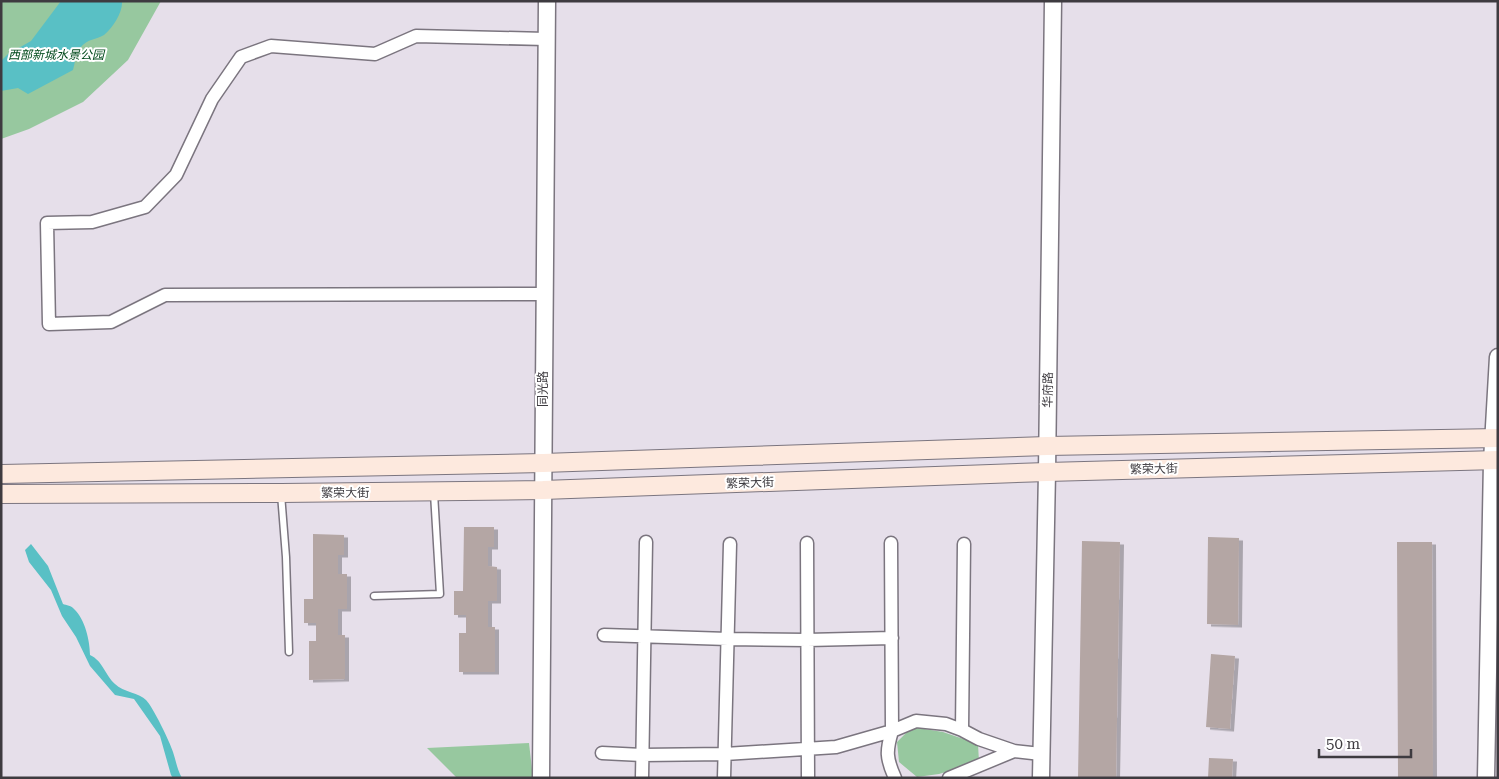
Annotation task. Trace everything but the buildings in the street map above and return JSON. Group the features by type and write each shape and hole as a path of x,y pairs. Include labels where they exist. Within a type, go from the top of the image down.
{"main road":[{"name":"繁荣大街","path":"1,474 543,463 1048,446 1495,438"},
{"name":"繁荣大街","path":"1,494 542,490 1047,472 1495,460"}],"street":[{"name":"同光路","path":"541,778 547,1"},
{"name":"华府路","path":"1041,778 1048,446 1053,1"},
{"path":"544,294 165,295 111,322 49,324 47,223 92,222 145,207 176,176 212,99 241,57 271,46 375,54 416,36 546,39"},
{"path":"1486,778 1498,357"},
{"path":"642,778 646,542"},
{"path":"807,543 808,778"},
{"path":"891,543 892,731 887,748 890,768 895,778"},
{"path":"724,778 730,544"},
{"path":"962,730 964,544"},
{"path":"604,635 728,640 892,638"},
{"path":"602,753 642,755 725,754 836,747 892,731 916,721 946,724 979,739 1014,751 1041,754"},
{"path":"949,778 967,774 1014,751"}],"lane":[{"path":"374,596 440,594 434,492"},
{"path":"281,493 286,557 289,652"}],"green space":[{"name":"西部新城水景公园","path":"1,1 161,1 128,60 83,102 29,129 1,139"},
{"path":"912,727 943,732 978,744 979,762 939,774 917,777 899,762 897,742"},
{"path":"529,743 533,778 457,778 427,748"}],"water":[{"path":"61,1 122,1 122,5 117,19 107,32 101,37 86,42 80,48 73,70 28,94 18,88 1,91 1,61 8,54 31,41"},
{"path":"31,544 48,566 63,604 73,608 81,618 88,637 90,655 101,664 118,687 140,696 149,704 173,752 182,778 173,778 171,775 160,736 134,699 115,695 90,666 76,637 62,616 51,590 29,562 25,550"}]}
